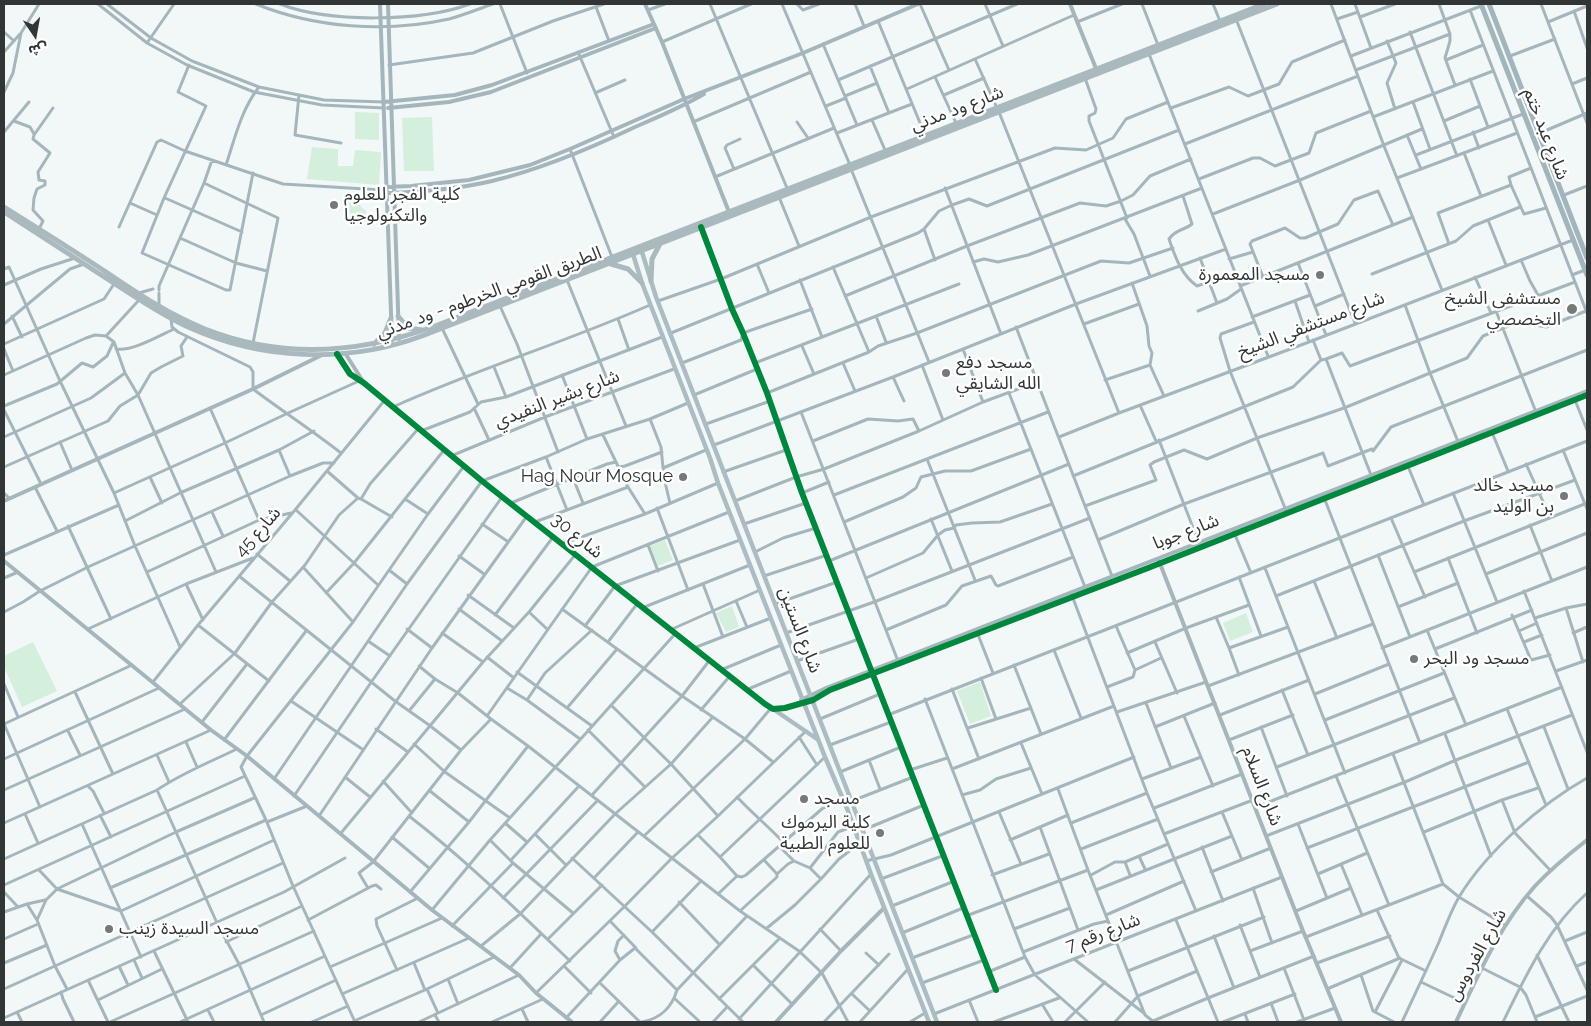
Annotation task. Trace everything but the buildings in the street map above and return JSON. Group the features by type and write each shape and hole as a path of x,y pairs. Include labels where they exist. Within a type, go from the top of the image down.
{"highway":[{"name":"شارع ود مدني","path":"660,241 701,228 1264,4"},
{"name":"شارع ود مدني","path":"660,241 787,188 851,167 925,136 1085,78 1097,71 1149,54 1276,4"},
{"name":"الطريق القومي الخرطوم - ود مدني","path":"4,207 159,307 204,329 253,344 288,349 321,350 374,345 399,339 660,241"},
{"name":"الطريق القومي الخرطوم - ود مدني","path":"6,213 171,319 204,334 252,348 288,354 336,354 398,344 608,264 632,252"},
{"path":"651,281 652,259 660,241"},
{"path":"608,264 628,269 642,283"},
{"path":"398,316 408,328 425,330"},
{"path":"374,345 385,333 391,318"}],"main road":[{"name":"شارع عبد ختم","path":"1490,4 1587,258"},
{"name":"شارع عبد ختم","path":"1481,5 1586,272"},
{"path":"1561,208 1568,205"},
{"name":"شارع الستين","path":"641,249 653,289 723,472 937,1022"},
{"name":"شارع الستين","path":"632,252 648,300 782,645 802,702 844,800 928,1022"},
{"path":"646,292 653,289"},
{"path":"648,300 657,299"},
{"path":"721,491 730,488"},
{"path":"725,500 734,499"},
{"path":"772,709 818,739"}],"street":[{"path":"4,52 21,33 39,4"},
{"path":"98,4 147,43 188,65 254,92 322,105 384,108 457,101 491,92 611,46 655,26"},
{"path":"104,9 108,4 151,38 192,60 259,87 324,100 384,102 461,94 492,86 609,40 655,26"},
{"path":"147,43 174,4"},
{"path":"256,4 306,20 381,26 410,25 450,18 493,4"},
{"path":"280,4 290,8 335,15 381,18 430,14 470,4"},
{"path":"380,4 385,190 392,341"},
{"path":"388,4 399,339"},
{"path":"500,4 529,78"},
{"path":"389,65 473,53 604,4"},
{"path":"645,4 662,42 729,212"},
{"path":"648,10 665,4"},
{"path":"710,4 787,188"},
{"path":"662,42 751,4"},
{"path":"782,4 851,167 929,362"},
{"path":"798,4 803,10 819,4"},
{"path":"855,4 864,26"},
{"path":"118,227 157,142 160,140 185,151 283,184 385,190 393,193 411,192 456,188 529,171 614,137 708,91 919,4 949,70"},
{"path":"985,4 1004,46"},
{"path":"838,80 1017,4"},
{"path":"1070,4 1097,71"},
{"path":"1077,22 1122,4"},
{"path":"1142,4 1158,45"},
{"path":"1213,4 1220,21"},
{"path":"1331,4 1384,146 1442,290"},
{"path":"1355,4 1372,48"},
{"path":"1360,16 1395,4"},
{"path":"1439,4 1450,34 1450,41 1445,55 1455,85"},
{"path":"1541,4 1572,84 1586,113 1587,123"},
{"path":"1351,56 1481,5"},
{"path":"1548,22 1587,6"},
{"path":"596,7 611,46"},
{"path":"1086,506 1156,480 1150,465 1166,457 1186,450 1208,459 1257,438 1344,408 1467,358 1483,336 1503,328 1522,321 1546,327 1587,312 1470,10"},
{"path":"1337,19 1358,12"},
{"path":"1574,12 1587,48"},
{"path":"907,88 1074,15"},
{"path":"1236,19 1355,323"},
{"path":"878,20 925,136"},
{"path":"4,32 14,41"},
{"path":"1410,32 1456,156"},
{"path":"4,92 14,73 21,33"},
{"path":"1356,70 1450,34"},
{"path":"1510,56 1554,39"},
{"path":"1171,108 1229,87 1248,96 1265,90 1281,82 1288,66 1292,62 1344,40"},
{"path":"1388,41 1396,63 1386,83 1395,109"},
{"path":"823,44 857,125"},
{"path":"1446,60 1482,45"},
{"path":"578,52 614,137"},
{"path":"1149,54 1268,356"},
{"path":"975,59 1019,161 1119,413"},
{"path":"188,65 178,92 206,106 164,198 142,253 168,266 230,290 253,173"},
{"path":"870,66 889,113"},
{"path":"1373,117 1493,71"},
{"path":"693,122 811,72"},
{"path":"935,76 957,124"},
{"path":"1185,144 1272,108 1358,76"},
{"path":"944,95 984,78"},
{"path":"1085,78 1096,110 1095,113 1089,116 1089,121 1150,276"},
{"path":"1572,84 1587,78"},
{"path":"1470,79 1488,126"},
{"path":"595,93 624,80"},
{"path":"825,106 876,83"},
{"path":"226,165 240,122 254,92 259,87"},
{"path":"299,95 294,132 296,135 341,143"},
{"path":"4,132 29,102"},
{"path":"385,190 393,187 469,180 530,165 685,102"},
{"path":"657,299 721,279 945,188 1058,147 1083,150 1115,136 1126,119 1168,102"},
{"path":"1412,102 1430,149"},
{"path":"837,133 912,104"},
{"path":"1444,121 1480,106"},
{"path":"34,135 53,108"},
{"path":"1198,179 1253,158 1260,158 1275,166 1293,161 1310,153 1316,133 1371,111"},
{"path":"1540,133 1586,113"},
{"path":"1416,155 1523,114"},
{"path":"14,120 30,127 34,135 34,142 50,153 38,172 39,180 45,181 45,184 37,189 34,198 33,210 43,220 39,229"},
{"path":"872,120 886,151"},
{"path":"797,122 808,138"},
{"path":"715,177 834,128"},
{"path":"1213,214 1422,129"},
{"path":"671,333 918,233 924,229 939,211 952,205 970,199 987,206 1179,130"},
{"path":"1473,132 1479,148"},
{"path":"1397,178 1517,133"},
{"path":"1407,135 1421,169"},
{"path":"734,169 725,148 726,145 740,139"},
{"path":"570,149 612,258"},
{"path":"1464,154 1481,196"},
{"path":"845,296 967,246 1080,203 1102,206 1121,201 1135,194 1150,176 1191,159"},
{"path":"159,307 157,289 193,210 212,160"},
{"path":"385,160 392,160"},
{"path":"1531,168 1509,177 1511,185 1525,215 1546,208"},
{"path":"204,183 278,218 253,344"},
{"path":"1450,244 1438,214 1511,185"},
{"path":"411,186 411,192"},
{"path":"1564,195 1587,186"},
{"path":"945,188 1000,334"},
{"path":"973,262 984,258 998,262 1028,255 1126,219 1202,188"},
{"path":"1263,277 1250,242 1282,228 1287,228 1302,239 1338,224 1354,200 1378,191 1393,225"},
{"path":"1183,196 1192,224 1175,231 1169,239 1179,265 1188,279 1197,286 1209,282"},
{"path":"778,197 799,246"},
{"path":"164,198 242,232"},
{"path":"130,203 157,215"},
{"path":"1372,274 1450,244 1458,240 1473,226 1520,207"},
{"path":"4,220 6,213"},
{"path":"1198,310 1227,299 1241,287 1263,277 1413,217"},
{"path":"1488,220 1506,265"},
{"path":"701,228 732,309 758,369 802,493 936,836 952,882 996,990"},
{"path":"924,229 935,260"},
{"path":"180,238 236,264 266,271"},
{"name":"شارع مستشفي الشيخ","path":"1059,437 1574,240"},
{"path":"767,393 869,352 886,342 916,333 1064,274 1105,260 1125,263 1172,248"},
{"path":"714,445 893,377 1076,304 1226,249"},
{"path":"1229,258 1253,252"},
{"path":"4,286 41,269 76,258"},
{"path":"1200,258 1217,303"},
{"path":"1521,260 1538,296"},
{"path":"1298,263 1326,334"},
{"path":"4,324 70,269 84,264"},
{"path":"757,264 769,293"},
{"path":"4,269 9,267 38,329 72,407 114,493 135,546 180,647"},
{"path":"833,267 869,352"},
{"path":"1572,275 1586,272"},
{"path":"1475,277 1491,313"},
{"path":"567,280 626,426"},
{"path":"800,280 822,337"},
{"path":"1073,476 1157,440 1294,387 1321,360 1342,353 1350,366 1575,282"},
{"path":"4,344 104,299 114,283"},
{"path":"1132,283 1147,326 1149,346 1152,354 1150,365 1164,396"},
{"path":"755,363 959,284"},
{"path":"138,294 157,289"},
{"path":"1315,306 1344,294"},
{"path":"1252,317 1310,295"},
{"path":"106,336 139,300"},
{"path":"1294,301 1321,360"},
{"path":"1084,324 1139,304"},
{"path":"1405,304 1417,341 1458,444"},
{"path":"393,407 651,305"},
{"path":"500,306 517,344 558,452"},
{"path":"682,363 741,340 744,333 812,309"},
{"path":"1496,311 1536,412"},
{"path":"12,316 22,337"},
{"path":"876,316 886,342"},
{"path":"171,319 174,330 250,366 253,372 253,389"},
{"path":"618,319 630,350"},
{"path":"1254,322 1220,336 1230,371 1286,511"},
{"path":"1016,327 1113,579"},
{"path":"442,328 465,378 489,440"},
{"path":"116,349 132,349 174,330"},
{"path":"4,375 96,335 106,336 114,342 125,373 138,395 216,572"},
{"path":"4,468 108,421 120,406 138,395 151,373 183,356 181,346 187,337"},
{"path":"180,704 235,653 272,602 303,567 340,515 360,498 370,484 419,430 470,412 485,401 506,397 662,337"},
{"path":"4,406 60,381 82,363 93,367 107,356 114,342"},
{"path":"802,346 814,374"},
{"path":"4,349 13,371"},
{"path":"962,349 983,402"},
{"path":"1098,540 1184,504 1323,453 1328,466 1373,450 1391,427 1587,350"},
{"name":"شارع 30","path":"345,353 364,383 384,401 575,555 772,709"},
{"name":"شارع 30","path":"336,354 350,374 364,383"},
{"path":"4,501 253,389 322,355"},
{"path":"1326,359 1371,476"},
{"path":"843,363 855,391"},
{"path":"922,365 943,420"},
{"path":"1105,380 1150,365"},
{"path":"494,367 506,397"},
{"name":"شارع بشير النفيدي","path":"451,456 545,417 674,368"},
{"path":"694,394 758,369"},
{"path":"4,437 96,395 125,373"},
{"path":"562,375 587,440"},
{"path":"893,377 904,401"},
{"path":"114,493 225,444 359,381"},
{"path":"734,499 796,476 824,469 919,431 983,402 1037,382"},
{"path":"253,389 286,414 314,431 341,453"},
{"name":"شارع جوبا","path":"1491,431 1587,391"},
{"path":"1009,393 1085,588"},
{"name":"شارع جوبا","path":"812,697 1587,395"},
{"path":"1575,400 1587,430"},
{"name":"شارع 45","path":"153,682 202,620 294,512 384,401"},
{"path":"706,424 770,401"},
{"path":"274,779 407,584 482,481 688,403"},
{"path":"1140,405 1166,457 1199,543"},
{"path":"210,408 259,520"},
{"path":"4,410 41,484"},
{"path":"802,412 898,660"},
{"path":"834,495 1048,412"},
{"path":"650,418 662,452 670,503"},
{"path":"812,440 872,419 898,421 913,419 919,431"},
{"path":"125,521 180,493 279,450 314,431"},
{"path":"1491,431 1508,471"},
{"path":"602,434 628,487 645,514"},
{"path":"888,715 1587,441"},
{"path":"60,442 72,470"},
{"path":"844,522 903,497 916,488 922,477 932,473 971,471 1031,449"},
{"path":"279,450 290,476"},
{"path":"326,593 392,517 444,450"},
{"path":"663,468 706,450"},
{"path":"723,472 786,450"},
{"path":"1563,450 1587,509"},
{"path":"618,467 662,452"},
{"path":"546,457 567,510"},
{"path":"926,459 975,580"},
{"path":"511,503 616,462"},
{"path":"4,612 40,591 88,567 290,476 323,463 334,463"},
{"path":"829,561 1069,464"},
{"path":"1407,464 1424,505"},
{"name":"شارع جوبا","path":"1362,482 1371,476 1407,464"},
{"path":"1526,464 1550,517"},
{"path":"464,466 428,514 353,622 247,756 241,767 355,1022 494,957"},
{"path":"327,471 360,498 392,517"},
{"path":"150,477 162,503"},
{"path":"573,478 584,503"},
{"path":"1276,596 1464,521 1575,480"},
{"path":"802,493 829,482"},
{"path":"562,544 645,514 718,483"},
{"path":"35,487 57,531"},
{"path":"535,522 628,487"},
{"path":"4,493 9,498"},
{"path":"1453,493 1496,602"},
{"path":"294,796 502,496"},
{"path":"1323,497 1420,743"},
{"path":"405,499 428,514"},
{"path":"744,525 806,503"},
{"path":"1414,572 1586,503"},
{"path":"866,578 923,553 938,535 960,524 1006,521 1052,504"},
{"path":"4,555 119,505"},
{"path":"657,508 688,590"},
{"path":"212,512 223,536"},
{"path":"147,572 259,520 294,512 378,585"},
{"path":"487,716 592,568 729,512"},
{"path":"319,816 419,666 527,516"},
{"path":"786,634 1090,518"},
{"path":"1392,518 1424,597"},
{"path":"931,519 952,571"},
{"path":"482,524 507,542"},
{"path":"1530,525 1552,580"},
{"path":"68,526 111,619"},
{"path":"755,552 783,538 816,528"},
{"path":"1234,532 1251,573"},
{"path":"1486,574 1587,533"},
{"path":"495,615 553,537"},
{"path":"585,626 615,586 740,540"},
{"name":"شارع جوبا","path":"1159,561 1199,543 1211,541"},
{"path":"648,545 658,571"},
{"path":"257,554 290,581"},
{"path":"341,833 487,657 529,612 575,555"},
{"path":"764,576 827,555"},
{"path":"1378,555 1410,637"},
{"path":"459,556 484,574"},
{"path":"886,630 946,605 958,588 975,580 991,576 998,586 1073,557"},
{"path":"88,629 186,584 254,558"},
{"path":"1448,558 1477,632"},
{"path":"4,561 211,730 247,756 432,910 520,975 536,993 572,1022"},
{"name":"شارع السلام","path":"1159,561 1340,1022"},
{"path":"642,608 750,565"},
{"path":"303,567 353,622"},
{"path":"1382,648 1587,567"},
{"path":"1265,568 1344,772"},
{"path":"389,570 407,584"},
{"path":"4,578 18,572"},
{"path":"239,576 331,651 461,750"},
{"path":"1239,578 1261,636"},
{"name":"شارع جوبا","path":"1071,595 1085,588 1113,579"},
{"path":"1314,581 1337,638"},
{"path":"775,604 837,582"},
{"path":"1398,607 1458,583"},
{"path":"186,584 202,620"},
{"path":"703,584 723,637"},
{"path":"670,630 760,590"},
{"path":"1524,592 1572,715 1586,744 1587,752"},
{"path":"1071,595 1142,779 1196,911"},
{"path":"468,596 514,628"},
{"path":"736,601 747,627"},
{"path":"608,642 637,604"},
{"path":"1535,618 1566,608 1587,604"},
{"path":"1127,653 1186,628 1249,605"},
{"path":"1556,671 1585,661 1573,633 1566,608"},
{"path":"459,609 502,641"},
{"path":"562,609 712,718 745,739 773,762"},
{"path":"1434,649 1532,610"},
{"path":"529,612 548,628"},
{"path":"1216,617 1230,648 1239,675"},
{"path":"1512,617 1532,660 1550,655"},
{"path":"694,648 771,618"},
{"path":"1519,631 1537,623"},
{"path":"1117,712 1177,693 1198,683 1208,684 1239,675 1373,624"},
{"path":"198,625 269,681"},
{"path":"1107,687 1134,677 1135,670 1116,626"},
{"path":"1230,648 1288,627"},
{"path":"1573,633 1587,627"},
{"path":"408,630 432,648"},
{"path":"527,700 546,674 592,630"},
{"path":"1427,630 1466,726"},
{"path":"224,740 306,631"},
{"path":"977,632 993,673"},
{"path":"442,633 483,662"},
{"path":"432,910 490,840 675,634"},
{"path":"1524,642 1542,635"},
{"path":"797,661 859,639"},
{"path":"368,641 390,656"},
{"path":"1155,642 1177,693"},
{"path":"720,670 782,645"},
{"path":"567,708 617,650"},
{"path":"1054,650 1081,718"},
{"name":"شارع جوبا","path":"872,673 898,660 917,655"},
{"path":"487,657 514,678"},
{"path":"1135,670 1161,658"},
{"path":"592,795 682,696 709,661"},
{"path":"202,722 247,664"},
{"path":"1314,694 1389,664"},
{"path":"40,807 4,724 132,665"},
{"path":"419,666 556,767 740,911 799,951 822,972 848,1022"},
{"path":"1014,666 1041,734"},
{"path":"746,690 791,671"},
{"path":"517,672 592,726"},
{"path":"1325,720 1444,673"},
{"path":"701,710 729,677"},
{"path":"981,678 996,719"},
{"path":"409,711 435,679"},
{"path":"1220,715 1309,680"},
{"path":"4,684 18,716"},
{"path":"4,759 88,722 160,687"},
{"path":"1256,807 1562,687"},
{"path":"507,688 527,700 580,739"},
{"path":"952,689 979,759"},
{"path":"1282,690 1308,755"},
{"path":"74,692 113,774"},
{"path":"820,719 880,694"},
{"path":"644,836 745,739 772,709 785,708 812,697"},
{"path":"1276,767 1454,698"},
{"path":"925,699 1025,957 1035,975 1088,1022"},
{"path":"292,701 362,749"},
{"path":"1155,727 1215,703"},
{"path":"1146,704 1171,768"},
{"path":"611,705 671,764 718,816"},
{"path":"952,770 1114,706"},
{"path":"968,728 1031,708"},
{"path":"4,790 186,709"},
{"path":"1507,709 1546,805"},
{"path":"1229,740 1293,715"},
{"path":"1266,836 1572,715"},
{"path":"1184,716 1213,786"},
{"path":"482,946 520,914 615,814 671,764 712,718"},
{"path":"368,888 359,873 373,862 461,750 491,719"},
{"path":"830,745 891,722"},
{"path":"1261,727 1286,796"},
{"path":"1544,727 1568,789"},
{"path":"376,729 408,752"},
{"path":"4,824 211,730"},
{"path":"588,730 646,787"},
{"path":"536,993 671,858 698,835 806,730"},
{"path":"68,731 80,755"},
{"path":"1445,734 1491,856"},
{"path":"799,737 816,765"},
{"path":"186,742 197,767"},
{"path":"1021,743 1042,794"},
{"path":"414,744 445,772 510,818"},
{"path":"410,892 486,801 528,746"},
{"path":"840,772 901,748"},
{"path":"4,859 157,790 197,767 237,749"},
{"path":"1393,754 1443,884 1459,897 1505,925"},
{"path":"156,755 169,782"},
{"path":"720,858 825,757"},
{"path":"1142,779 1201,757"},
{"path":"910,770 947,758"},
{"path":"866,861 891,855 1134,758"},
{"path":"869,760 880,789"},
{"path":"1307,848 1529,762"},
{"path":"962,795 980,790 996,779 1031,768"},
{"path":"1154,808 1243,774"},
{"path":"4,885 245,776"},
{"path":"1336,776 1389,905"},
{"path":"344,777 370,797"},
{"path":"852,801 913,777"},
{"path":"1402,1022 1459,897 1491,856 1514,833 1546,805 1587,778"},
{"path":"383,781 412,813"},
{"path":"88,786 93,791 111,837"},
{"path":"452,926 491,886 527,842 579,786"},
{"path":"1424,832 1502,800 1538,788"},
{"path":"1058,789 1145,1015"},
{"path":"157,790 263,1019"},
{"path":"430,791 469,822"},
{"path":"1071,823 1148,793"},
{"path":"737,797 783,842"},
{"path":"4,939 38,922 46,900 56,889 176,832 254,798"},
{"path":"503,898 598,800"},
{"path":"698,835 737,876 742,877 823,808 844,800"},
{"path":"1164,834 1253,800"},
{"path":"1502,800 1514,833 1550,870"},
{"path":"863,830 924,805"},
{"path":"110,888 266,821 307,806"},
{"path":"999,812 1021,864"},
{"path":"1222,812 1242,860"},
{"path":"25,814 38,843"},
{"path":"409,816 448,846 570,960"},
{"path":"1010,840 1068,816"},
{"path":"1081,850 1158,819"},
{"path":"82,824 141,957"},
{"path":"505,824 527,842"},
{"path":"1298,824 1327,898"},
{"path":"810,868 838,832 854,826"},
{"path":"1040,827 1078,930"},
{"path":"594,878 638,832"},
{"path":"535,834 566,864"},
{"path":"1096,890 1232,836"},
{"path":"392,837 429,868"},
{"path":"39,870 56,889 121,911 274,840"},
{"path":"490,840 573,913"},
{"name":"شارع الفردوس","path":"1456,1022 1505,925 1526,896 1550,870 1586,842"},
{"path":"767,928 795,905 845,853 860,843"},
{"path":"1090,875 1115,862 1125,862 1168,844"},
{"path":"779,846 794,861 810,868 821,879"},
{"path":"1202,847 1223,901"},
{"path":"1211,872 1271,848"},
{"path":"1318,874 1367,853"},
{"path":"992,875 1049,854"},
{"path":"881,879 942,856"},
{"path":"1139,856 1145,869"},
{"path":"4,1018 284,892 346,858"},
{"path":"572,858 652,932 742,1022"},
{"path":"764,860 777,874"},
{"path":"740,911 777,874 794,861"},
{"path":"1125,862 1130,875"},
{"path":"4,989 283,863"},
{"path":"1341,864 1362,915"},
{"path":"966,916 1088,870"},
{"path":"739,1019 871,874"},
{"path":"718,894 737,876"},
{"name":"شارع رقم 7","path":"934,1014 1282,877"},
{"path":"652,932 701,881"},
{"path":"1106,915 1184,881"},
{"path":"892,906 952,882"},
{"path":"1306,937 1443,884"},
{"path":"308,920 368,888 376,885 381,889"},
{"path":"548,940 602,885"},
{"path":"1253,888 1272,943"},
{"path":"1296,912 1351,888"},
{"path":"4,892 18,907"},
{"path":"1503,1022 1537,955 1557,925 1587,893"},
{"path":"1526,896 1551,917 1557,925 1587,990"},
{"path":"397,970 376,926 377,918 418,898"},
{"path":"4,912 46,900"},
{"path":"679,902 719,944"},
{"path":"27,904 38,922 55,966 67,989"},
{"path":"226,942 302,906"},
{"path":"776,1022 841,951 884,908"},
{"path":"902,933 963,908"},
{"path":"1014,928 1070,908"},
{"path":"1377,910 1401,959 1426,971"},
{"path":"600,983 641,1022 655,1019 661,1015 674,998 676,990 692,972 747,916"},
{"path":"1128,971 1186,946 1264,917"},
{"path":"330,967 442,918"},
{"path":"1023,952 1104,920 1108,921"},
{"path":"1176,920 1218,1022"},
{"path":"610,921 676,990"},
{"path":"1240,926 1260,977"},
{"path":"820,929 841,951"},
{"path":"88,980 109,1022 314,931"},
{"path":"1250,951 1303,931"},
{"path":"1565,941 1587,932"},
{"path":"510,968 541,934"},
{"path":"620,960 615,951 618,940 624,934"},
{"path":"912,958 973,935"},
{"path":"1214,936 1234,988"},
{"path":"1317,963 1390,936"},
{"path":"342,994 470,938"},
{"path":"719,999 780,938"},
{"path":"4,964 47,945"},
{"path":"566,1018 620,960 635,948"},
{"path":"154,951 187,1021"},
{"path":"866,953 879,965"},
{"path":"824,1022 889,954"},
{"path":"1537,955 1569,1022"},
{"path":"180,1022 187,1021 325,956"},
{"path":"1074,959 1154,1022 1208,998 1314,956"},
{"path":"988,972 1025,957"},
{"path":"1328,989 1401,959"},
{"path":"1375,1012 1401,959"},
{"path":"134,960 142,978"},
{"path":"922,983 984,960"},
{"path":"1577,966 1587,962"},
{"path":"414,963 439,1022"},
{"path":"753,965 792,1004"},
{"path":"119,966 128,985"},
{"path":"564,966 591,993"},
{"path":"1284,968 1304,1020"},
{"path":"1482,968 1520,987 1537,1022"},
{"path":"98,1000 162,969"},
{"path":"860,1022 908,969"},
{"path":"1115,1022 1138,996 1197,971"},
{"path":"419,1022 520,975"},
{"path":"1361,975 1372,1008 1375,1012 1394,1022"},
{"path":"448,979 458,1004"},
{"path":"256,1022 336,980"},
{"path":"1065,1022 1105,982"},
{"path":"1421,982 1465,1003"},
{"path":"61,992 74,1022"},
{"path":"852,994 870,1012"},
{"path":"1223,1022 1295,994"},
{"path":"1535,1017 1587,996"},
{"path":"674,998 699,1022"},
{"path":"994,1022 1059,998"},
{"path":"492,1022 543,999"},
{"path":"969,1000 978,1022"},
{"path":"600,1022 619,1001"},
{"path":"1271,1003 1278,1022"},
{"path":"1042,1004 1053,1022"},
{"path":"312,1022 348,1006"},
{"path":"713,1022 727,1007"},
{"path":"1297,1022 1335,1008"},
{"path":"522,1009 528,1022"},
{"path":"208,1010 214,1022"},
{"path":"17,1012 22,1022"},
{"path":"910,1022 925,1013"},
{"path":"1245,1014 1248,1022"},
{"path":"866,1016 868,1022"},
{"path":"1009,1017 1011,1022"}],"green space":[{"path":"355,112 379,113 379,140 355,139"},
{"path":"432,117 434,171 404,171 402,118"},
{"path":"312,147 338,149 338,166 353,166 355,150 381,152 379,185 307,179"},
{"path":"348,202 358,202 366,211 367,223 349,221"},
{"path":"665,540 673,560 658,566 650,546"},
{"path":"732,606 739,627 726,632 716,613"},
{"path":"1246,613 1253,632 1230,641 1223,623"},
{"path":"33,642 57,691 22,707 4,667 4,656"},
{"path":"980,682 991,716 970,724 957,691"}],"cycle path":[{"path":"701,227 767,393 802,493 996,990"},
{"path":"337,354 350,374 364,383 482,481 773,709 785,708 813,700 830,690 1148,568 1587,395"}],"place":[{"name":"كلية الفجر للعلوم والتكنولوجيا","path":"334,205"},
{"name":"مسجد المعمورة","path":"1320,275"},
{"name":"مستشفى الشيخ التخصصي","path":"1572,309"},
{"name":"مسجد دفع الله الشايقي","path":"946,373"},
{"name":"Hag Nour Mosque","path":"683,477"},
{"name":"مسجد خالد بن الوليد","path":"1564,496"},
{"name":"مسجد ود البحر","path":"1414,659"},
{"name":"مسجد","path":"804,799"},
{"name":"كلية اليرموك للعلوم الطبية","path":"880,833"},
{"name":"مسجد السيدة زينب","path":"109,929"}]}
